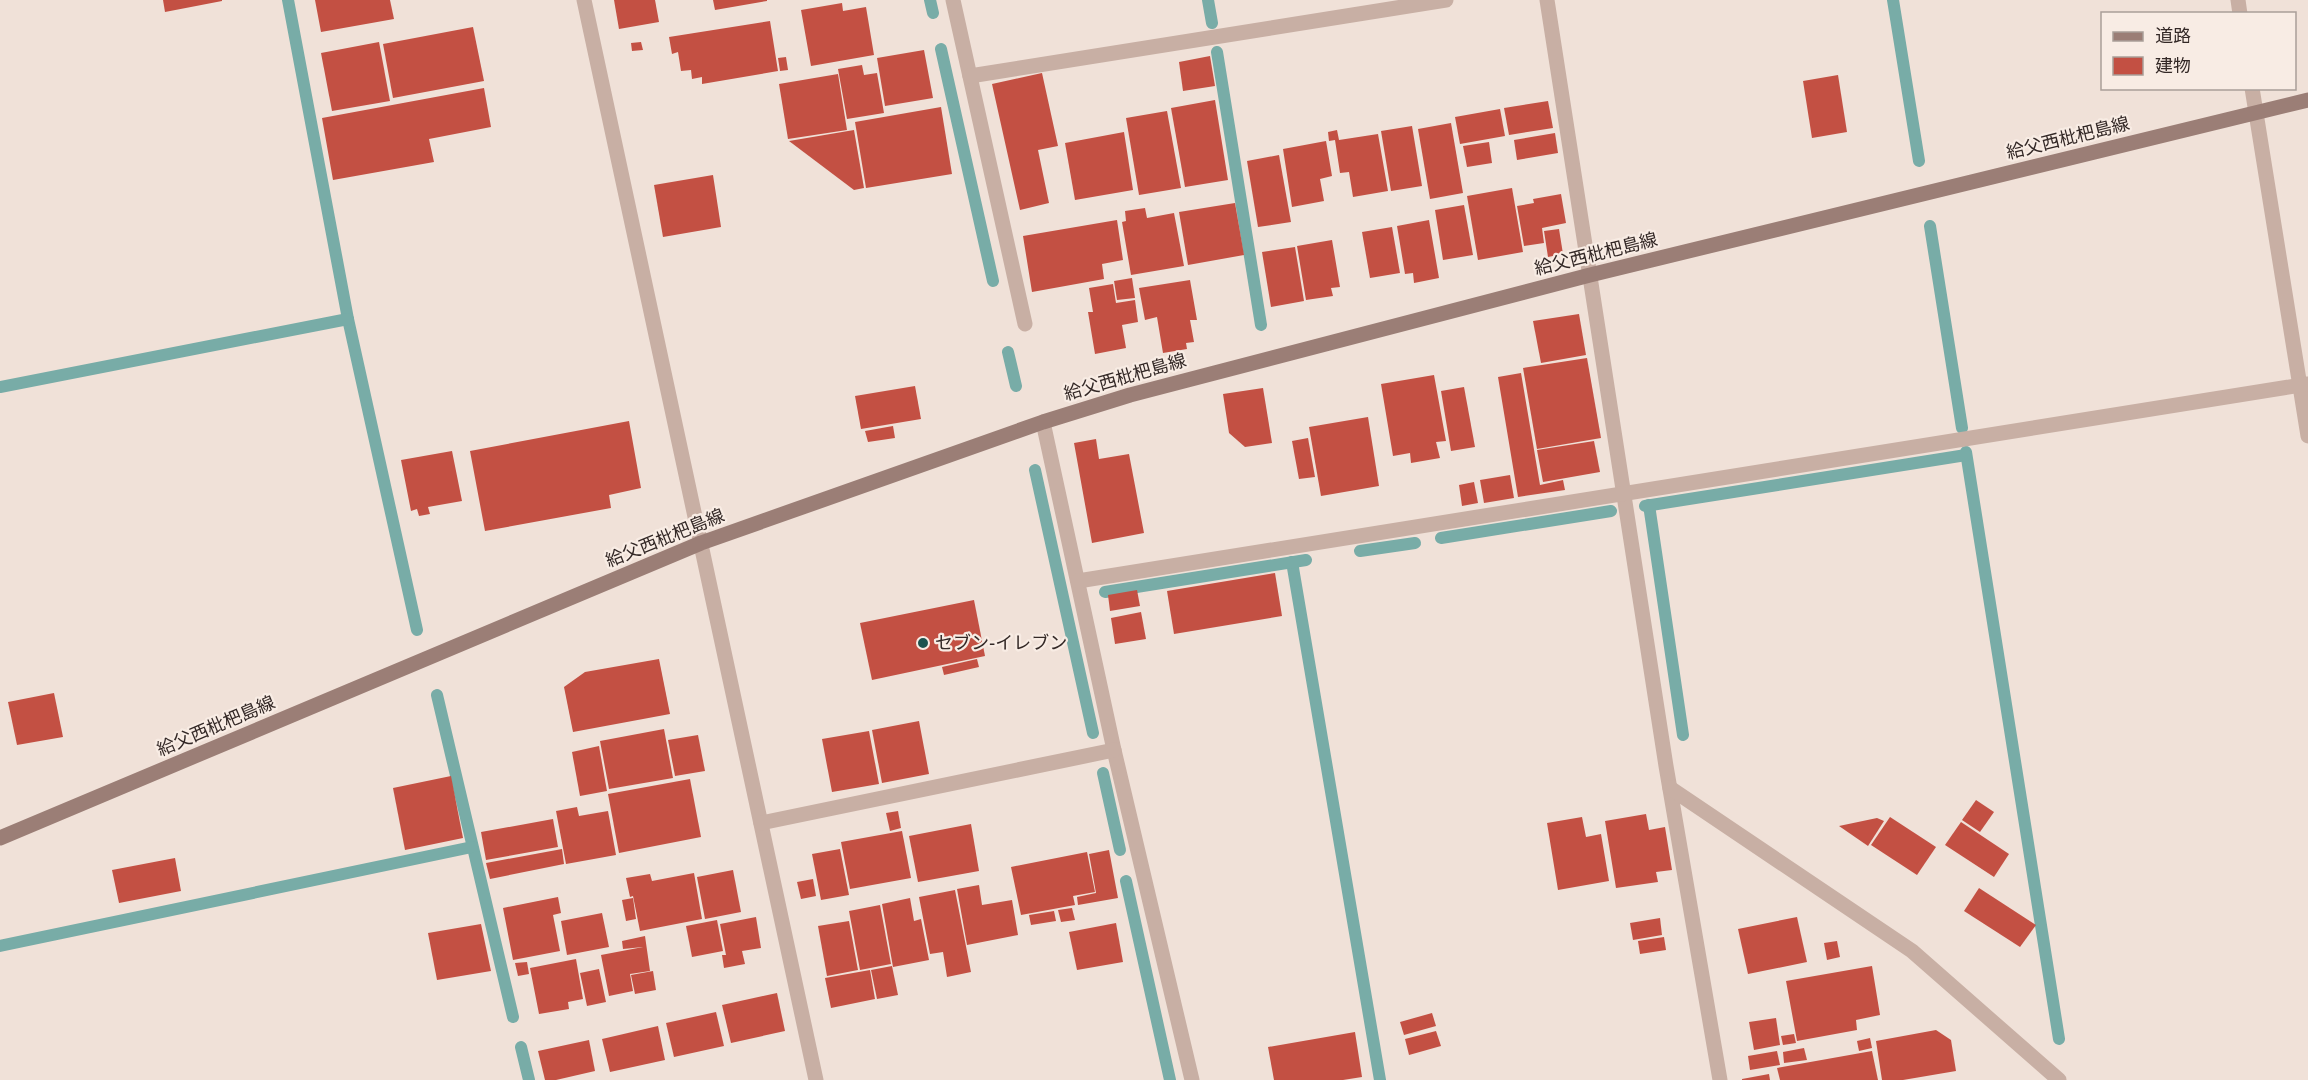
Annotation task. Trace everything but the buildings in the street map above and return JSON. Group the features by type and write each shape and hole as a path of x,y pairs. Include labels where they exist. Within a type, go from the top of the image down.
{"main road":[{"name":"給父西枇杷島線","path":"0,838 701,543 1043,422 1130,394 1590,275 2308,100"}],"street":[{"path":"584,0 816,1080"},
{"path":"953,0 1025,324"},
{"path":"970,76 1446,0"},
{"path":"1547,0 1670,788 1720,1080"},
{"path":"2252,90 2304,385 2308,436"},
{"path":"1078,581 2304,385"},
{"path":"1043,422 1114,750 1192,1080"},
{"path":"761,823 1114,750"},
{"path":"1670,788 1912,951 2059,1080"}],"waterway":[{"path":"288,0 348,319 417,630"},
{"path":"930,0 933,13"},
{"path":"1208,0 1212,23"},
{"path":"1893,0 1919,161"},
{"path":"941,49 993,281"},
{"path":"1217,52 1261,325"},
{"path":"1930,226 1962,428"},
{"path":"0,387 348,319"},
{"path":"1008,352 1016,386"},
{"path":"1966,452 2059,1039"},
{"path":"1645,506 1966,455"},
{"path":"1035,470 1093,733"},
{"path":"1649,505 1683,735"},
{"path":"1441,538 1611,511"},
{"path":"1360,551 1415,543"},
{"path":"1105,592 1306,560"},
{"path":"1292,562 1380,1080"},
{"path":"437,695 513,1017"},
{"path":"1103,773 1120,850"},
{"path":"0,946 472,847"},
{"path":"1126,881 1170,1080"},
{"path":"521,1047 529,1080"}],"place":[{"name":"セブン-イレブン","path":"923,643"}]}
